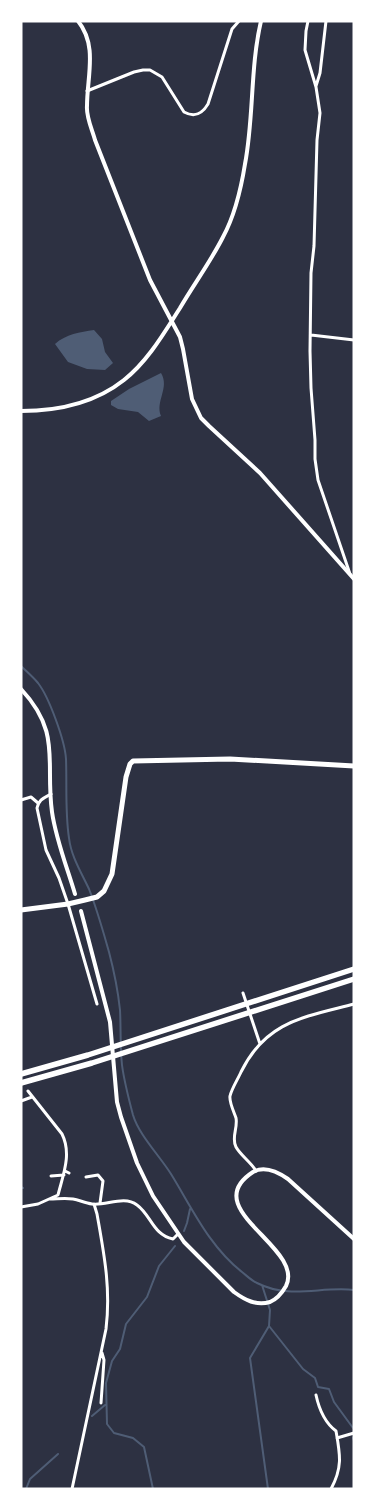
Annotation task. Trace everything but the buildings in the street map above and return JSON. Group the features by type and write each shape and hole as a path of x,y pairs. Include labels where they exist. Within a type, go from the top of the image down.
{"highway":[{"path":"21,1074 88,1055 354,969"},
{"path":"21,1083 92,1063 354,979"}],"main road":[{"path":"21,910 68,904 97,897 104,891 112,874 126,777 130,764 133,761 230,759 354,766"}],"street":[{"path":"78,21 85,32 90,48 91,59 86,108 95,140 150,280 180,337 192,399 201,418 260,473 354,579"},
{"path":"88,91 134,72 150,70 162,77 184,112 190,116 201,113 208,104 232,29 239,21"},
{"path":"21,411 46,411 72,405 98,396 124,380 142,363 211,258 235,210 245,164 250,128 257,38 261,21"},
{"path":"308,21 304,50 316,86 320,113 311,273 311,388 316,440 315,460 318,480 350,574"},
{"path":"316,86 320,73 326,21"},
{"path":"311,335 354,340"},
{"path":"21,689 38,711 47,734 50,751 52,811 75,894"},
{"path":"51,794 38,802 37,808 46,850 60,878 97,1004"},
{"path":"21,800 31,797 38,802"},
{"path":"81,911 110,1022 115,1088 121,1117 144,1178 178,1234 191,1250 234,1292 247,1300 266,1303 279,1296 288,1280 288,1273 282,1258 274,1247 248,1221 239,1206 237,1196 238,1188 242,1181 256,1171 266,1169 276,1171 288,1179 354,1239"},
{"path":"243,993 260,1044"},
{"path":"256,1171 236,1147 233,1139 237,1124 230,1098 245,1064 260,1044 272,1033 295,1020 354,1004"},
{"path":"21,1207 38,1204 58,1195 67,1156 66,1141 56,1125 28,1091"},
{"path":"21,1102 32,1097"},
{"path":"51,1176 69,1173"},
{"path":"86,1177 98,1175 103,1181 100,1203"},
{"path":"49,1200 73,1199 94,1204 129,1201 136,1204 142,1210 163,1236 172,1239 178,1234"},
{"path":"72,1489 102,1350 109,1308 108,1278 94,1204"},
{"path":"101,1402 104,1360 102,1350"},
{"path":"316,1395 324,1419 329,1426 336,1430 340,1449 340,1468 331,1489"},
{"path":"337,1438 354,1433"}],"water":[{"path":"94,330 102,339 105,352 113,363 105,370 87,369 68,362 55,344 68,336"},
{"path":"161,373 164,384 160,405 161,416 149,421 138,412 118,409 111,405 111,401 129,389"}],"waterway":[{"path":"21,666 42,690 51,708 63,742 66,759 67,818 70,845 92,897 111,959 120,1010 123,1071 133,1115 140,1130 171,1174 211,1239 230,1262 251,1280 282,1291 354,1290"},
{"path":"184,1231 190,1209"},
{"path":"153,1489 144,1447 133,1438 114,1433 107,1424 106,1383 112,1361 120,1349 126,1324 147,1297 159,1266 175,1246"},
{"path":"262,1285 270,1310 269,1326 250,1358 268,1489"},
{"path":"269,1326 303,1369 315,1378 318,1387 329,1389 334,1402 353,1428"},
{"path":"92,1416 105,1405"},
{"path":"26,1489 30,1479 58,1454"}]}
